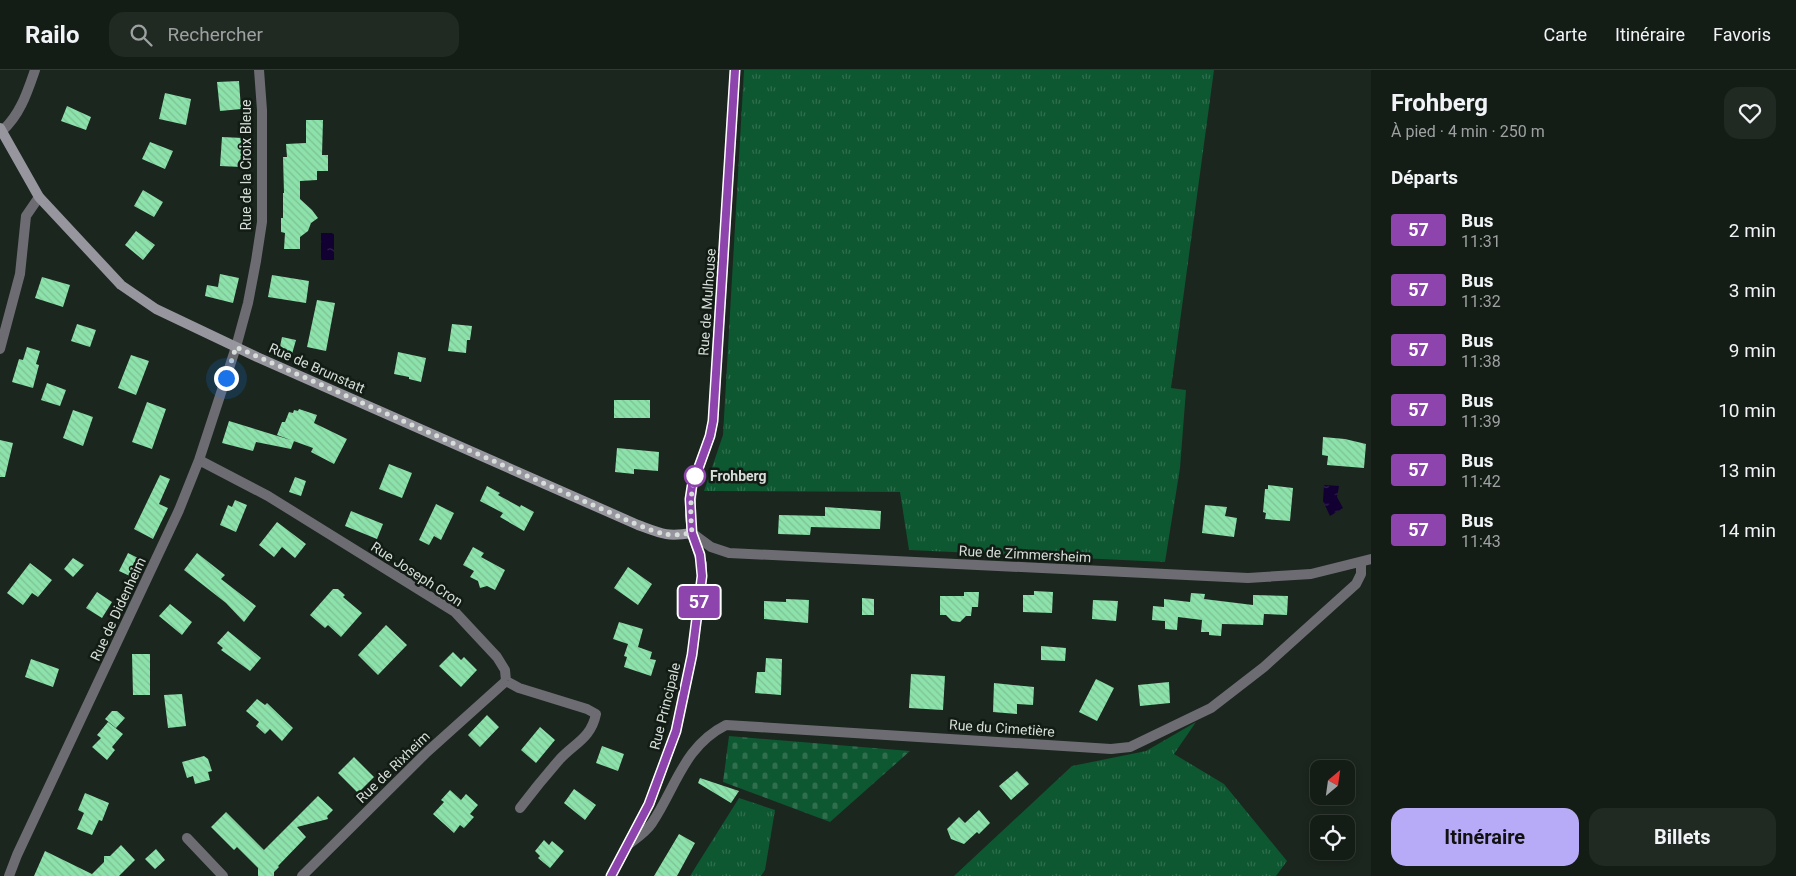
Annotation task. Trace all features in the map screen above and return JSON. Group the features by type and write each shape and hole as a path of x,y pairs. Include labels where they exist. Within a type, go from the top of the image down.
{"main road":[{"name":"Rue de Mulhouse","path":"692,533 690,516 692,486 710,436 713,421 735,70"},
{"name":"Rue de Brunstatt","path":"1,130 39,197 121,285 156,309 236,347 638,525 662,534 674,536 692,533"},
{"name":"Rue Principale","path":"611,876 649,804 676,731 692,655 702,576 700,555 692,533"}],"street":[{"path":"1,130 12,122 22,105 35,70"},
{"name":"Rue de la Croix Bleue","path":"236,347 248,303 262,222 262,110 259,70"},
{"path":"0,350 20,274 26,216 39,197"},
{"name":"Rue de Didenheim","path":"9,876 17,855 179,510 199,460 236,347"},
{"name":"Rue Joseph Cron","path":"199,460 268,496 454,612 497,657 504,670 506,681"},
{"name":"Rue de Zimmersheim","path":"692,533 711,547 730,553 1248,578 1311,574 1366,561"},
{"name":"Rue du Cimetière","path":"629,844 651,825 684,765 701,741 712,732 726,725 1111,750 1130,747 1211,708 1264,667 1356,584 1366,561"},
{"path":"506,681 518,688 587,709 596,714 588,735 562,758 520,808"},
{"name":"Rue de Rixheim","path":"302,876 427,752 506,681"},
{"path":"187,838 223,876"}],"green space":[{"path":"744,70 1214,70 1171,388 1186,390 1180,468 1165,562 909,550 900,492 704,491 723,435"},
{"path":"1196,722 1174,754 1224,784 1287,861 1276,876 954,876 1072,766 1146,751"},
{"path":"729,736 910,751 830,822 723,782"},
{"path":"739,798 775,810 765,870 761,876 690,876"}],"water":[{"path":"321,233 334,233 334,260 321,260"},
{"path":"1324,485 1339,486 1337,497 1343,508 1330,516 1323,501"}],"building":[{"path":"239,81 241,109 220,111 217,82"},
{"path":"165,93 191,99 186,125 159,119"},
{"path":"67,106 91,117 86,130 61,121"},
{"path":"306,120 323,120 322,155 328,155 328,171 317,171 317,180 300,181 300,199 318,218 311,223 308,231 300,237 300,249 284,249 285,233 281,232 284,193 283,157 287,157 286,144 306,143"},
{"path":"222,137 243,138 241,167 220,166"},
{"path":"150,142 173,151 165,169 142,159"},
{"path":"143,190 163,202 154,217 134,206"},
{"path":"136,231 155,245 143,260 125,245"},
{"path":"220,274 239,278 233,303 205,296 207,285 218,287"},
{"path":"272,275 309,281 306,303 268,297"},
{"path":"42,277 70,285 63,307 35,298"},
{"path":"317,300 335,303 326,351 307,347"},
{"path":"77,324 96,330 90,347 71,341"},
{"path":"452,324 472,326 470,340 467,340 466,353 448,351"},
{"path":"282,337 296,340 292,354 279,351"},
{"path":"27,347 40,351 36,364 39,365 33,388 12,382 19,359 23,360"},
{"path":"398,352 426,358 421,382 394,374"},
{"path":"131,355 149,361 136,395 118,388"},
{"path":"47,383 66,390 60,406 41,400"},
{"path":"614,400 650,400 650,418 614,418"},
{"path":"147,402 166,409 152,449 132,442"},
{"path":"299,409 317,415 314,423 347,439 334,464 311,452 313,448 277,435 282,422 285,422 289,412 293,413 294,410 298,411"},
{"path":"73,410 93,417 83,446 63,438"},
{"path":"229,421 294,441 291,449 256,442 253,451 222,443"},
{"path":"1323,437 1345,439 1366,444 1364,468 1327,465 1328,456 1322,455"},
{"path":"0,440 13,443 5,477 0,477"},
{"path":"617,448 659,452 658,471 634,469 634,474 615,472"},
{"path":"389,464 412,473 402,498 379,489"},
{"path":"160,475 170,479 159,504 168,508 153,539 134,529"},
{"path":"295,477 306,481 301,496 289,492"},
{"path":"1268,485 1293,488 1290,521 1265,519 1266,513 1263,512 1265,489 1268,489"},
{"path":"487,486 500,493 498,495 534,512 524,531 500,517 503,513 480,501"},
{"path":"235,500 247,505 236,532 220,525 228,505 232,507"},
{"path":"436,504 454,513 441,540 434,536 429,545 419,540"},
{"path":"1205,505 1227,507 1225,516 1237,518 1234,537 1202,533"},
{"path":"825,507 881,511 880,529 811,527 810,535 778,534 779,515 825,516"},
{"path":"351,511 383,524 377,539 345,526"},
{"path":"277,522 306,544 295,558 282,547 274,557 259,545"},
{"path":"473,547 484,553 481,557 505,570 495,590 487,586 480,588 478,581 470,577 474,571 463,565"},
{"path":"128,553 140,559 132,577 119,571"},
{"path":"197,553 225,575 221,579 256,606 244,622 226,603 184,570"},
{"path":"73,558 84,565 73,577 64,569"},
{"path":"30,563 52,580 38,597 32,593 23,605 7,593"},
{"path":"628,567 652,584 638,605 614,588"},
{"path":"333,589 338,589 345,595 343,597 362,613 341,637 328,625 325,628 310,615"},
{"path":"1034,591 1053,592 1052,613 1023,612 1023,595 1034,595"},
{"path":"97,592 112,602 102,618 86,608"},
{"path":"964,592 979,592 978,607 972,607 971,616 966,616 960,622 952,621 946,615 940,615 940,596 964,596"},
{"path":"1191,593 1205,594 1204,599 1253,605 1253,595 1288,596 1287,615 1264,614 1263,625 1222,624 1221,636 1209,635 1209,632 1201,632 1202,620 1178,617 1177,630 1165,629 1165,621 1152,620 1153,606 1164,607 1164,599 1190,602"},
{"path":"862,598 874,599 874,615 862,615"},
{"path":"786,599 809,600 808,623 764,619 764,601 786,602"},
{"path":"1093,600 1118,601 1116,621 1092,619"},
{"path":"170,604 192,622 182,635 159,616"},
{"path":"619,622 643,629 638,647 652,652 650,659 656,660 651,676 624,667 627,657 624,656 628,644 613,639"},
{"path":"386,625 407,645 378,675 358,655"},
{"path":"228,631 261,658 250,671 221,650 223,648 217,643"},
{"path":"1041,646 1066,648 1065,661 1041,660"},
{"path":"453,652 461,660 464,657 477,670 461,687 439,666"},
{"path":"132,654 150,654 150,695 133,695"},
{"path":"766,658 782,659 781,695 755,693 757,672 765,672"},
{"path":"31,659 59,669 53,687 25,677"},
{"path":"911,674 945,676 943,710 909,708"},
{"path":"1096,679 1114,688 1097,721 1079,712"},
{"path":"1169,682 1170,703 1140,706 1138,685"},
{"path":"994,683 1034,687 1033,705 1017,704 1017,714 993,712"},
{"path":"182,694 186,726 168,728 164,695"},
{"path":"257,699 265,705 267,703 293,728 282,741 270,729 265,734 256,726 259,722 246,711"},
{"path":"112,711 117,711 125,718 116,728 105,719"},
{"path":"487,715 499,727 480,747 468,735"},
{"path":"108,722 123,734 112,747 115,750 107,760 92,747 101,738 97,735"},
{"path":"540,727 555,740 536,763 521,750"},
{"path":"602,746 624,754 618,771 596,763"},
{"path":"204,756 208,759 212,771 208,772 210,780 195,784 193,776 187,778 182,762"},
{"path":"354,757 374,777 358,793 338,773"},
{"path":"1017,771 1029,784 1011,800 999,786"},
{"path":"700,778 739,791 731,803 698,783"},
{"path":"574,789 596,805 585,820 564,803"},
{"path":"450,790 461,800 466,794 478,805 470,814 474,817 464,828 460,825 454,833 433,814 444,802 441,800"},
{"path":"85,793 109,803 102,821 99,820 92,835 77,829 84,813 78,810"},
{"path":"318,796 333,810 327,816 328,819 297,827 306,837 278,866 274,876 258,876 258,868 237,847 234,850 211,827 226,812 264,850"},
{"path":"979,810 990,823 979,834 977,832 964,844 951,839 947,829 959,817 965,823"},
{"path":"679,834 695,843 677,876 654,876"},
{"path":"544,840 549,845 552,841 564,851 550,868 538,858 540,856 535,851"},
{"path":"121,845 135,860 119,876 34,876 45,851 92,874 104,862 104,856 110,856"},
{"path":"156,849 165,860 155,869 145,859"}],"bus line":[{"name":"57","path":"611,876 649,804 661,775 676,731 692,655 702,564 692,533 690,499 696,472 705,452 713,421 735,70"}],"place":[{"name":"Frohberg","path":"695,476"}],"route":[{"path":"226,378 236,347 662,534 674,536 692,533 690,499 696,472 695,476"}]}
